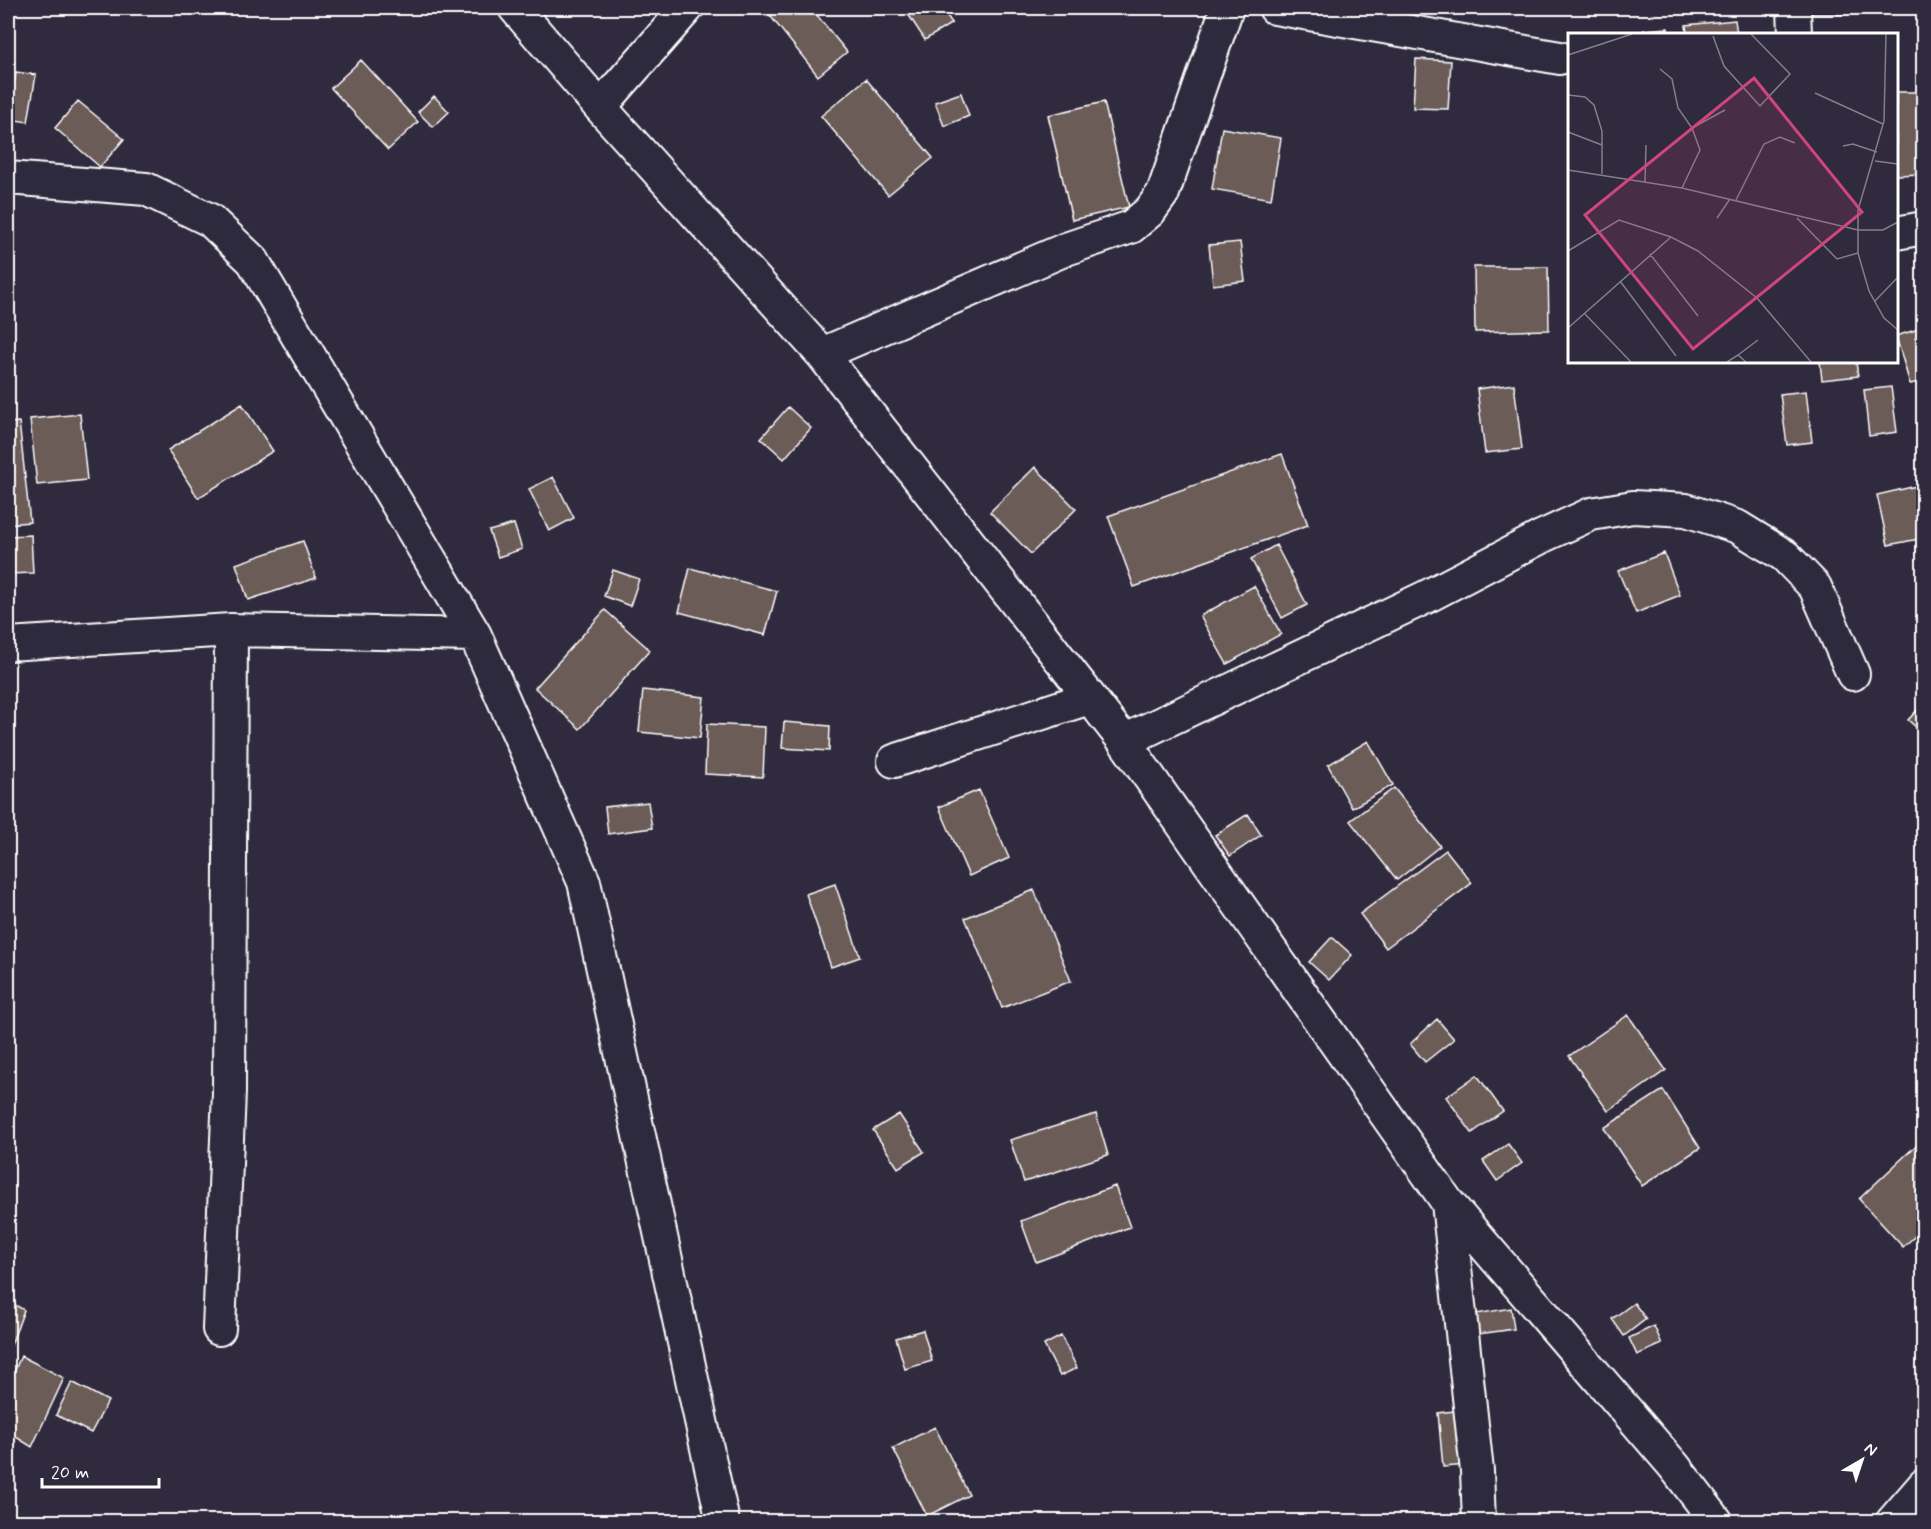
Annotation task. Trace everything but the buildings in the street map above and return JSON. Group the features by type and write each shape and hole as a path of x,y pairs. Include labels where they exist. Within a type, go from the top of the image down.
{"street":[{"path":"515,8 600,107 822,354 1124,741 1448,1203 1674,1466 1717,1521"},
{"path":"600,107 687,8"},
{"path":"822,354 1066,249 1131,227 1150,212 1163,193 1227,8"},
{"path":"1275,8 1560,58"},
{"path":"1794,8 1795,33"},
{"path":"8,178 146,189 210,220 253,261 475,635 584,882 723,1521"},
{"path":"1898,233 1923,228"},
{"path":"1124,741 1426,597 1543,536 1591,514 1633,507 1686,510 1738,527 1785,555 1815,587 1853,674"},
{"path":"8,644 231,630 475,635"},
{"path":"219,1329 229,1092 231,630"},
{"path":"894,761 1089,698"},
{"path":"1448,1203 1477,1471 1479,1521"},
{"path":"1892,1521 1923,1485"}]}
